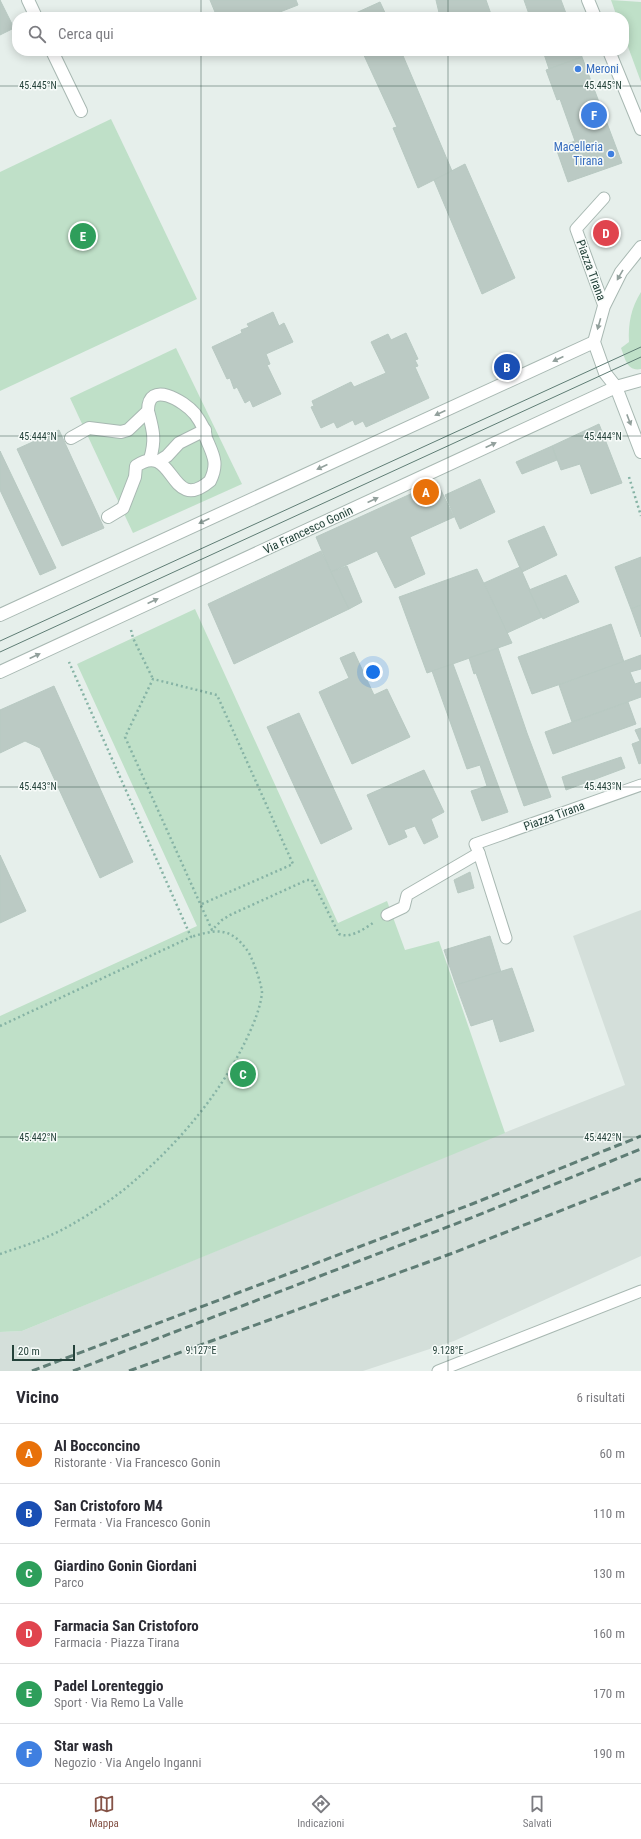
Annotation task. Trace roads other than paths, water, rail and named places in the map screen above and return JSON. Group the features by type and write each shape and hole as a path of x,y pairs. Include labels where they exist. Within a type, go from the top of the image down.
{"street":[{"path":"28,0 34,12"},
{"path":"588,0 593,12"},
{"path":"54,56 81,111"},
{"path":"611,56 641,129"},
{"name":"Piazza Tirana","path":"594,342 604,306 621,272 641,247"},
{"path":"0,615 594,342 605,373 616,387 641,452"},
{"path":"616,387 641,380"},
{"name":"Via Francesco Gonin","path":"0,672 616,387"},
{"path":"161,394 173,396 185,403 196,415 205,430 205,436 212,451 215,464 210,481 203,487 194,491 188,490 180,486 155,460 155,436 148,411 149,402 152,398 161,394"},
{"path":"71,438 89,428 121,432 128,430 148,411"},
{"path":"108,517 123,508 135,477 136,466 167,456 179,443 205,430"}],"lane":[{"name":"Piazza Tirana","path":"604,198 576,229 604,306"},
{"name":"Piazza Tirana","path":"479,853 475,844 641,785"},
{"path":"387,915 404,907 407,895 479,853 506,938"},
{"path":"438,1371 641,1291"}],"tram line":[{"path":"0,641 641,347"},
{"path":"0,652 641,357"}],"railway":[{"path":"32,1371 472,1204 641,1136"},
{"path":"73,1371 476,1216 641,1149"},
{"path":"129,1371 453,1253 641,1179"}],"place":[{"name":"Meroni","path":"578,69"},
{"name":"Star wash","path":"594,115"},
{"name":"Macelleria Tirana","path":"611,154"},
{"name":"Farmacia San Cristoforo","path":"606,233"},
{"name":"Padel Lorenteggio","path":"83,236"},
{"name":"San Cristoforo M4","path":"507,367"},
{"name":"Al Bocconcino","path":"426,492"},
{"name":"Giardino Gonin Giordani","path":"243,1074"}]}
